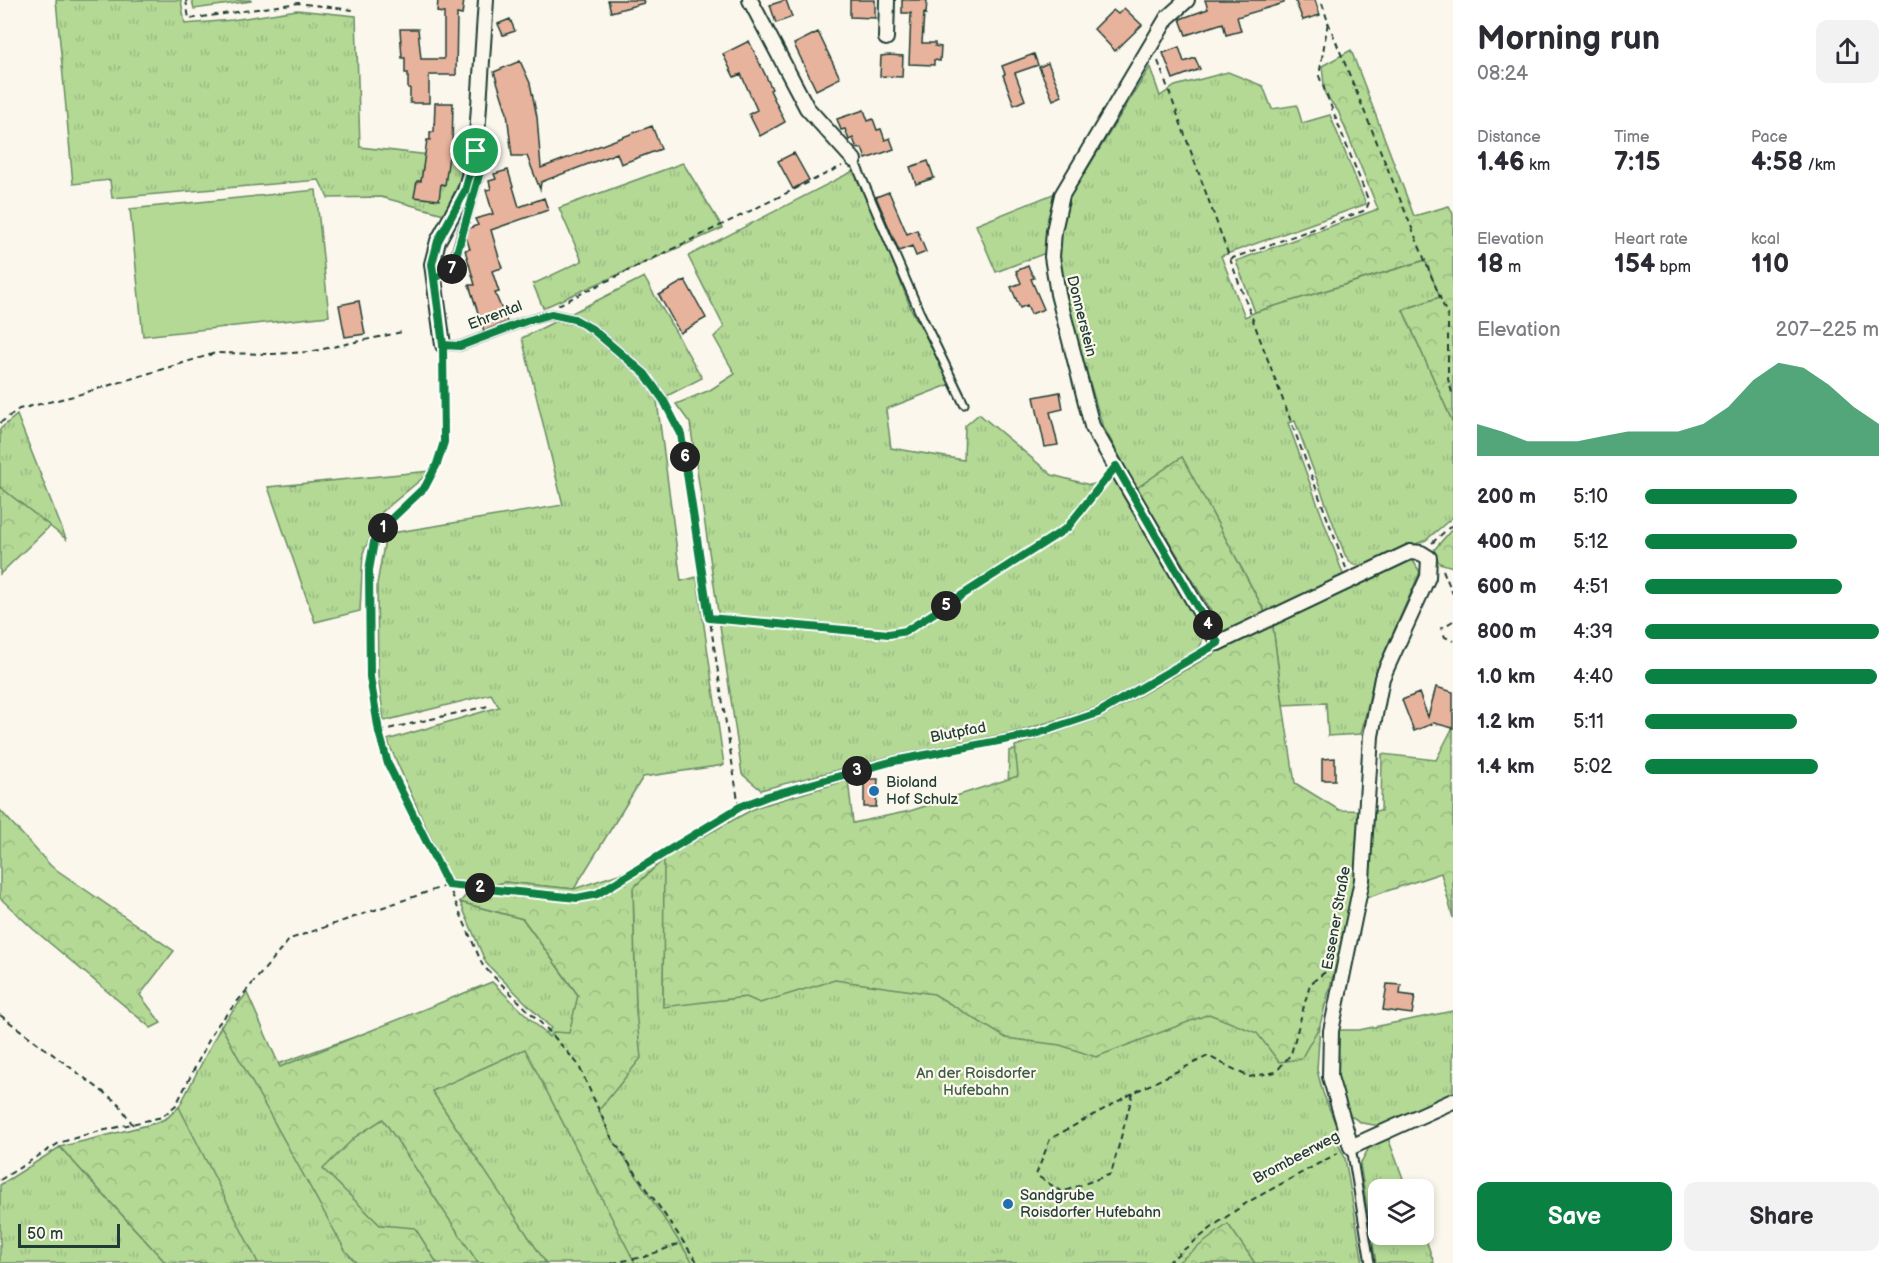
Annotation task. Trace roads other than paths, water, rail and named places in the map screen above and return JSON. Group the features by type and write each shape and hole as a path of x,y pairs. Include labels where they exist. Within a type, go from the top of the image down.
{"street":[{"path":"443,345 432,264 438,241 465,191 476,151 480,61 486,0"},
{"path":"750,0 807,108 854,160"},
{"path":"886,38 887,0"},
{"name":"Donnerstein","path":"1187,0 1167,18 1062,195 1054,231 1052,257 1058,294 1092,426 1218,643 1410,552 1425,558"},
{"name":"Essener Straße","path":"1351,1147 1330,1077 1331,1031 1362,880 1371,736 1382,678 1428,577 1425,558"},
{"name":"Brombeerweg","path":"1351,1147 1453,1101"}],"lane":[{"path":"435,278 452,270 480,172 476,151"},
{"path":"854,160 918,311 964,404"},
{"name":"Ehrental","path":"443,345 460,346 551,314 574,319 592,329 645,374 664,401"},
{"name":"Essener Straße","path":"1351,1147 1370,1263"}],"place":[{"name":"Bioland Hof Schulz","path":"874,791"},
{"name":"Sandgrube Roisdorfer Hufebahn","path":"1008,1204"}],"park label":[{"name":"An der Roisdorfer Hufebahn","path":"976,1082"}]}
